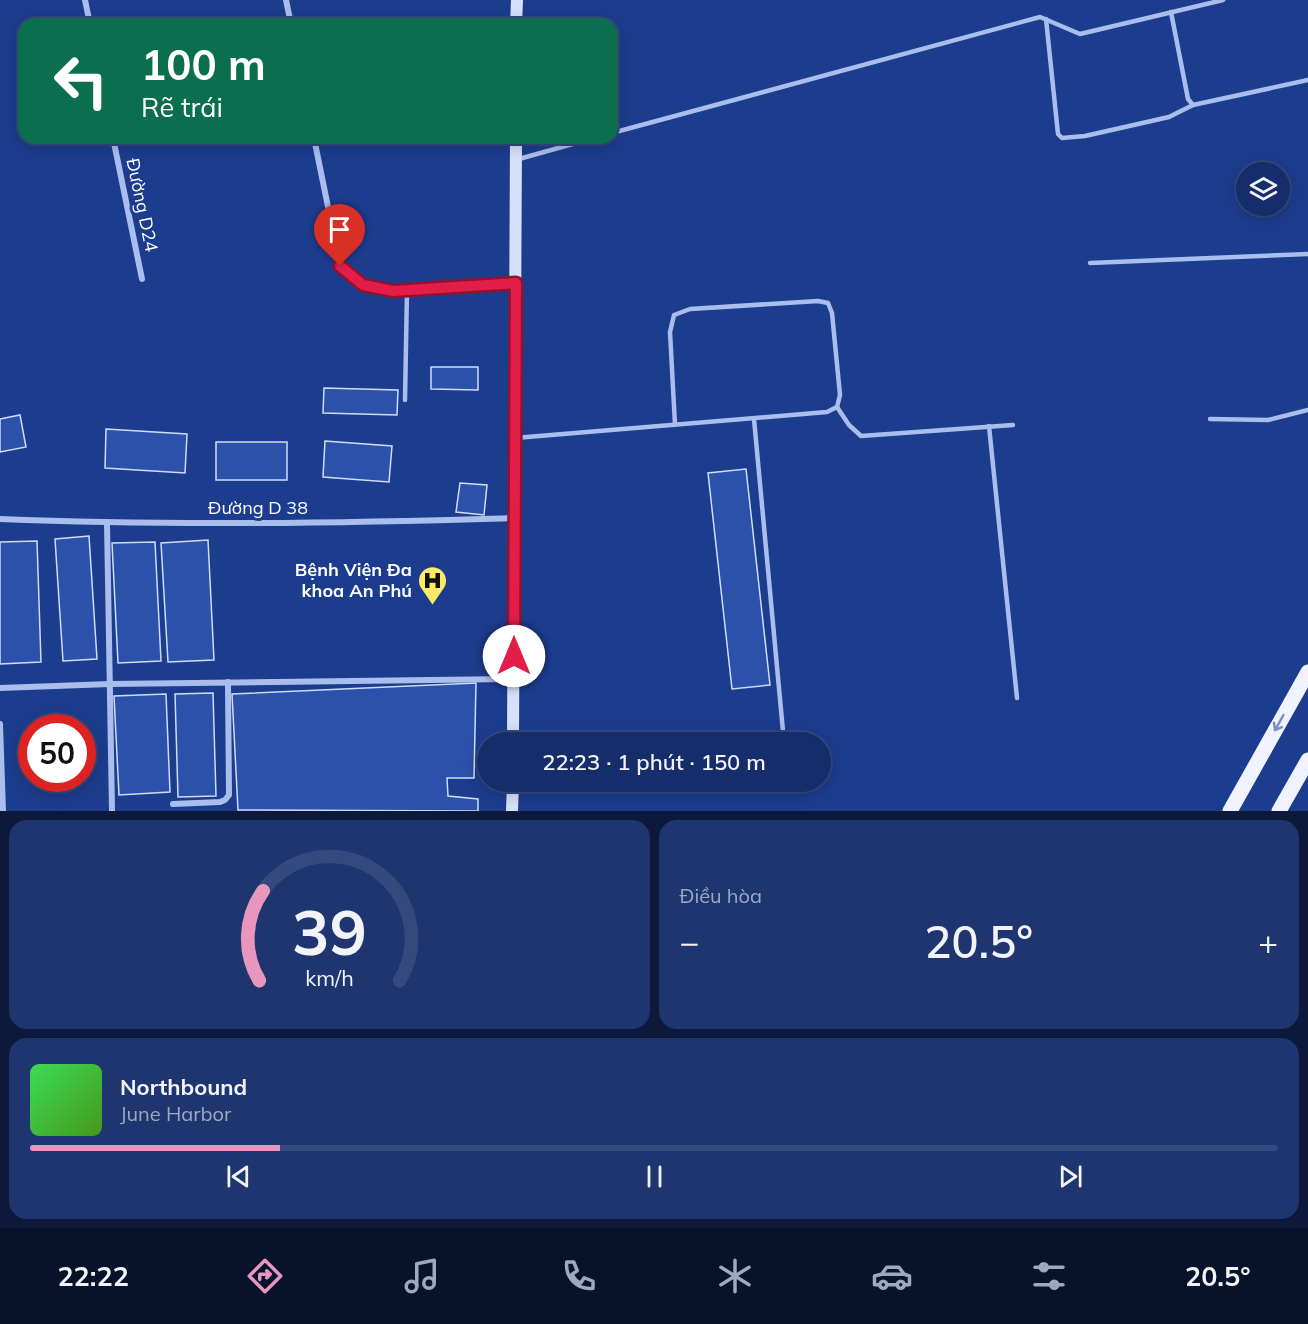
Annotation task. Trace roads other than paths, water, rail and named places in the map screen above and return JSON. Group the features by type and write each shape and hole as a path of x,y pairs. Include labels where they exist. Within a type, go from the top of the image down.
{"main road":[{"path":"516,18 517,0"},
{"path":"513,732 516,144"},
{"path":"1230,811 1308,672"},
{"path":"1279,811 1308,760"},
{"path":"512,811 513,792"}],"street":[{"path":"85,0 89,18"},
{"path":"286,0 290,18"},
{"name":"Đường D24","path":"114,144 142,279"},
{"path":"315,144 340,266 363,285 393,291 516,283"},
{"name":"Đường D 38","path":"0,519 106,523 334,523 515,518"},
{"path":"106,523 112,811"},
{"path":"0,688 110,684 514,679"},
{"path":"173,804 220,802 229,795 228,682"},
{"path":"0,724 3,811"}],"lane":[{"path":"618,131 1040,17 1080,34 1223,0"},
{"path":"1171,12 1188,99 1193,105"},
{"path":"1046,19 1058,134 1062,138 1086,136 1169,117 1193,105 1308,80"},
{"path":"516,159 572,144"},
{"path":"1090,263 1308,254"},
{"path":"405,400 407,290"},
{"path":"675,425 670,332 674,315 690,309 818,301 828,303 832,313 840,395 837,407 849,425 861,436 1013,425"},
{"path":"515,438 754,419 826,412 837,407"},
{"path":"1210,419 1268,420 1308,410"},
{"path":"754,419 783,732"},
{"path":"989,426 1017,698"}],"place":[{"name":"Bệnh Viện Đa khoa An Phú","path":"433,606"}]}
